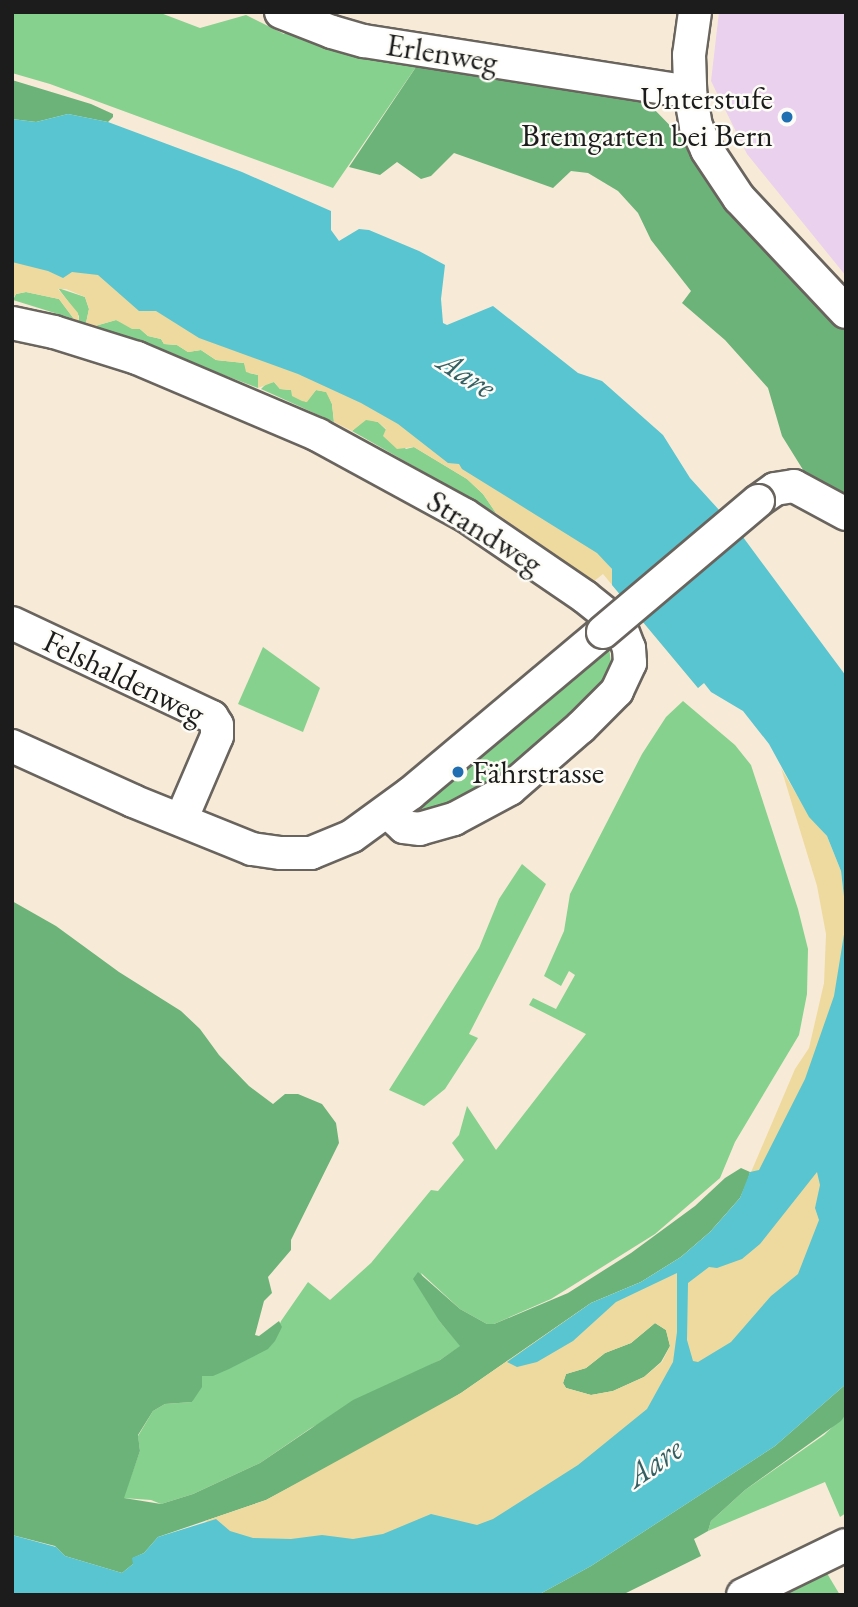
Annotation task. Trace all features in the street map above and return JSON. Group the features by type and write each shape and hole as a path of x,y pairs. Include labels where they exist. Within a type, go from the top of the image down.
{"street":[{"name":"Erlenweg","path":"281,12 364,41 690,92"},
{"path":"695,12 689,55 690,92 696,126 719,171 739,198 846,312"},
{"name":"Strandweg","path":"12,323 54,332 137,358 318,435 465,515 593,603 620,625 629,648 629,663 617,691 581,727 510,789 454,819 420,829 404,827 387,811"},
{"path":"12,746 252,849 300,854 339,844 387,811 775,489 794,486 846,514"},
{"name":"Felshaldenweg","path":"12,623 212,717 217,725 217,736 181,820"},
{"path":"743,1595 846,1545"}],"shaded area":[{"name":"Unterstufe Bremgarten bei Bern","path":"719,12 846,12 846,276 747,154 711,81"}],"green space":[{"path":"12,12 158,12 200,28 246,15 284,34 291,27 420,61 333,188 50,84 12,73"},
{"path":"420,61 626,95 650,105 686,142 715,188 846,330 846,497 805,473 782,436 768,388 725,340 682,303 691,291 651,240 638,213 618,191 588,173 571,171 553,188 454,153 431,176 421,179 397,162 380,175 349,167"},
{"path":"12,80 91,104 113,114 113,117 108,122 68,114 36,122 12,119"},
{"path":"58,288 85,297 89,309 86,323 79,321 79,316"},
{"path":"26,292 59,299 74,319 13,300 16,294"},
{"path":"116,320 140,329 148,336 161,339 164,344 177,345 188,352 201,350 216,360 244,363 249,373 258,375 258,388 95,326"},
{"path":"274,382 280,389 291,390 306,402 316,390 327,392 332,404 334,422 261,389 267,383"},
{"path":"366,419 378,422 406,449 414,447 467,479 483,494 496,513 352,431"},
{"path":"263,647 320,688 303,732 238,704"},
{"path":"609,647 611,663 617,669 517,771 419,821 421,807"},
{"path":"683,701 735,745 751,765 798,909 808,949 807,994 799,1035 735,1142 720,1178 655,1234 551,1299 494,1324 487,1324 460,1309 421,1273 440,1322 461,1346 440,1360 311,1428 260,1463 193,1494 161,1504 151,1500 123,1498 140,1451 138,1436 153,1411 165,1404 192,1402 202,1376 275,1336 281,1321 308,1282 330,1300 371,1263 431,1190 438,1191 464,1160 452,1143 459,1135 467,1106 496,1150 586,1034 529,1005 533,998 556,1009 575,975 569,971 561,986 544,976 564,931 570,894 642,754 666,717"},
{"path":"522,864 546,884 469,1034 478,1038 445,1089 424,1106 389,1090 479,948 499,899"},
{"path":"12,901 56,926 119,972 181,1011 249,1086 273,1104 285,1094 298,1094 322,1104 336,1123 339,1143 291,1240 291,1250 268,1277 272,1293 264,1301 255,1335 259,1336 279,1321 282,1327 275,1341 268,1349 229,1369 213,1376 202,1376 202,1387 192,1402 165,1404 153,1411 138,1435 140,1451 124,1498 161,1504 193,1494 260,1463 353,1400 440,1360 460,1346 440,1322 413,1279 418,1272 460,1309 487,1324 494,1324 568,1293 631,1253 741,1168 750,1172 746,1186 740,1198 710,1232 681,1257 641,1282 591,1303 461,1393 408,1425 266,1500 158,1537 144,1553 133,1558 133,1564 122,1573 65,1556 55,1546 12,1535"},
{"path":"655,1323 666,1330 670,1346 661,1362 644,1377 613,1391 591,1395 566,1388 563,1383 566,1374 586,1368 605,1353 631,1343"},
{"path":"846,1384 846,1414 841,1421 745,1490 711,1521 708,1531 694,1539 701,1556 622,1595 538,1595 591,1566 775,1446"},
{"path":"846,1414 846,1513 840,1517 825,1482 708,1531 711,1521 745,1490 824,1435"},
{"path":"822,1565 840,1595 760,1595"}],"sand":[{"path":"12,238 153,278 582,532 704,683 698,688 603,574 593,582 496,513 483,494 467,479 414,447 397,449 383,436 386,429 378,422 366,420 352,431 334,422 332,404 326,392 316,390 307,402 302,401 292,396 291,390 280,389 274,382 258,388 258,375 246,372 244,363 216,360 201,350 188,352 177,345 164,344 161,339 148,336 140,329 132,329 116,320 95,326 86,323 89,309 85,297 66,289 58,289 78,313 79,321 74,319 59,299 26,292 16,294 12,300"},
{"path":"781,768 810,817 827,836 841,871 846,914 846,1087 813,1285 599,1458 491,1528 381,1543 260,1546 205,1521 266,1500 461,1393 591,1303 641,1282 681,1257 710,1232 740,1198 795,1069 809,1048 824,983 826,934 817,886","holes":["655,1323 666,1330 670,1346 662,1362 644,1377 613,1391 591,1395 566,1388 563,1383 566,1374 586,1368 605,1353 631,1343"]}],"water":[{"name":"Aare","path":"68,114 108,122 242,172 331,211 331,230 339,241 359,229 369,230 445,265 441,299 443,323 447,325 493,306 578,373 602,381 663,435 690,478 740,533 846,676 846,914 841,871 827,836 809,817 769,744 743,711 711,692 704,683 698,688 612,585 612,569 597,553 462,469 459,464 448,463 398,424 361,403 298,374 199,338 156,311 139,311 98,275 72,272 63,278 48,271 12,262 12,119 36,122"},
{"name":"Aare","path":"846,922 846,1384 775,1446 591,1566 538,1595 12,1595 12,1535 56,1547 65,1556 122,1573 133,1564 132,1558 144,1553 158,1537 216,1519 230,1531 253,1538 291,1539 322,1535 353,1539 383,1534 431,1514 477,1525 493,1519 578,1465 647,1409 673,1362 677,1332 677,1273 616,1302 573,1341 537,1362 517,1367 507,1362 591,1303 641,1282 681,1257 710,1232 740,1198 750,1172 759,1170 805,1079 834,996","holes":["817,1172 820,1185 815,1208 819,1220 798,1274 771,1296 731,1342 698,1362 693,1361 687,1340 688,1283 709,1267 717,1268 742,1259 760,1244"]}],"place":[{"name":"Unterstufe Bremgarten bei Bern","path":"787,117"},
{"name":"Fährstrasse","path":"458,772"}]}
